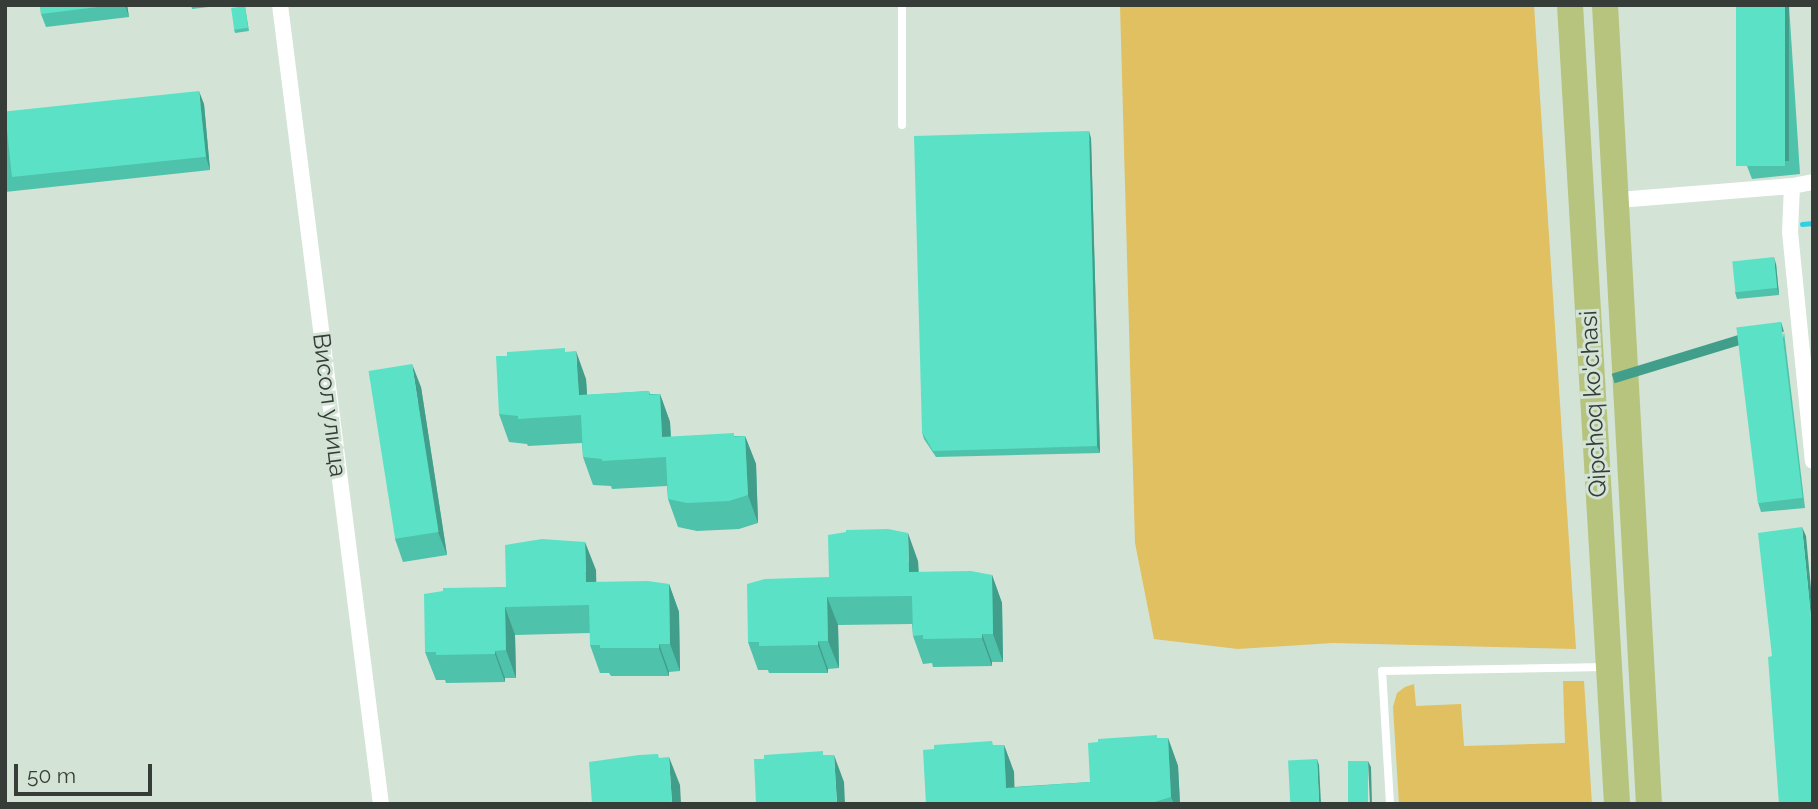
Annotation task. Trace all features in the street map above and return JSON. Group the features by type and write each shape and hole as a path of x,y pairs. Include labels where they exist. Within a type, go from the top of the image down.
{"main road":[{"name":"Qipchoq ko'chasi","path":"1570,5 1617,804"},
{"name":"Qipchoq ko'chasi","path":"1605,5 1618,200 1649,804"},
{"path":"1585,266 1589,259 1603,250 1614,253 1621,262"}],"street":[{"name":"Висол улица","path":"280,5 381,804"},
{"path":"1618,200 1813,183"},
{"path":"1792,186 1790,224 1809,390 1813,461"}],"lane":[{"path":"902,5 902,125"},
{"path":"1390,804 1382,671 1609,667"}],"shaded area":[{"path":"1120,5 1534,5 1576,649 1333,643 1238,649 1154,639 1135,543"},
{"path":"1563,681 1584,681 1592,804 1399,804 1393,707 1397,693 1405,687 1414,684 1416,706 1461,704 1464,746 1565,743"}],"building":[{"path":"40,5 114,5 41,14"},
{"path":"1736,5 1785,5 1785,166 1736,166"},
{"path":"245,6 248,28 234,30 231,8"},
{"path":"199,91 206,157 12,177 5,111"},
{"path":"1089,131 1097,446 933,451 922,432 914,136"},
{"path":"1774,257 1777,288 1735,292 1732,261"},
{"path":"1781,322 1803,498 1758,503 1736,327"},
{"path":"565,348 565,352 576,351 579,395 649,391 649,395 660,394 662,437 734,433 734,437 745,436 748,495 729,501 687,503 668,499 666,457 602,461 583,457 581,415 518,419 518,416 499,414 496,356 507,356 507,352"},
{"path":"412,364 439,532 395,539 369,371"},
{"path":"1802,527 1813,638 1813,804 1779,804 1768,657 1772,656 1758,533"},
{"path":"888,529 908,533 909,572 971,571 992,575 993,634 982,634 982,638 923,639 923,635 913,636 912,596 827,597 828,641 818,641 818,645 759,646 759,642 748,642 747,584 765,579 829,577 828,535 846,530"},
{"path":"542,539 585,542 586,582 648,581 669,584 670,644 659,644 659,648 600,648 600,645 590,645 589,605 505,607 506,650 495,651 495,654 436,655 436,652 425,652 424,594 443,591 443,588 506,587 505,545"},
{"path":"1157,735 1157,738 1168,738 1171,797 1151,803 926,804 923,750 934,749 934,745 992,741 993,745 1004,745 1006,788 1090,782 1088,743 1098,742 1098,739"},
{"path":"823,751 823,755 834,755 837,804 756,804 754,759 764,759 764,755"},
{"path":"658,754 659,758 669,757 672,804 592,804 589,762"},
{"path":"1317,759 1319,804 1290,804 1288,761"},
{"path":"1348,761 1368,761 1368,804 1348,804"}],"waterway":[{"path":"1802,224 1813,223"}]}
